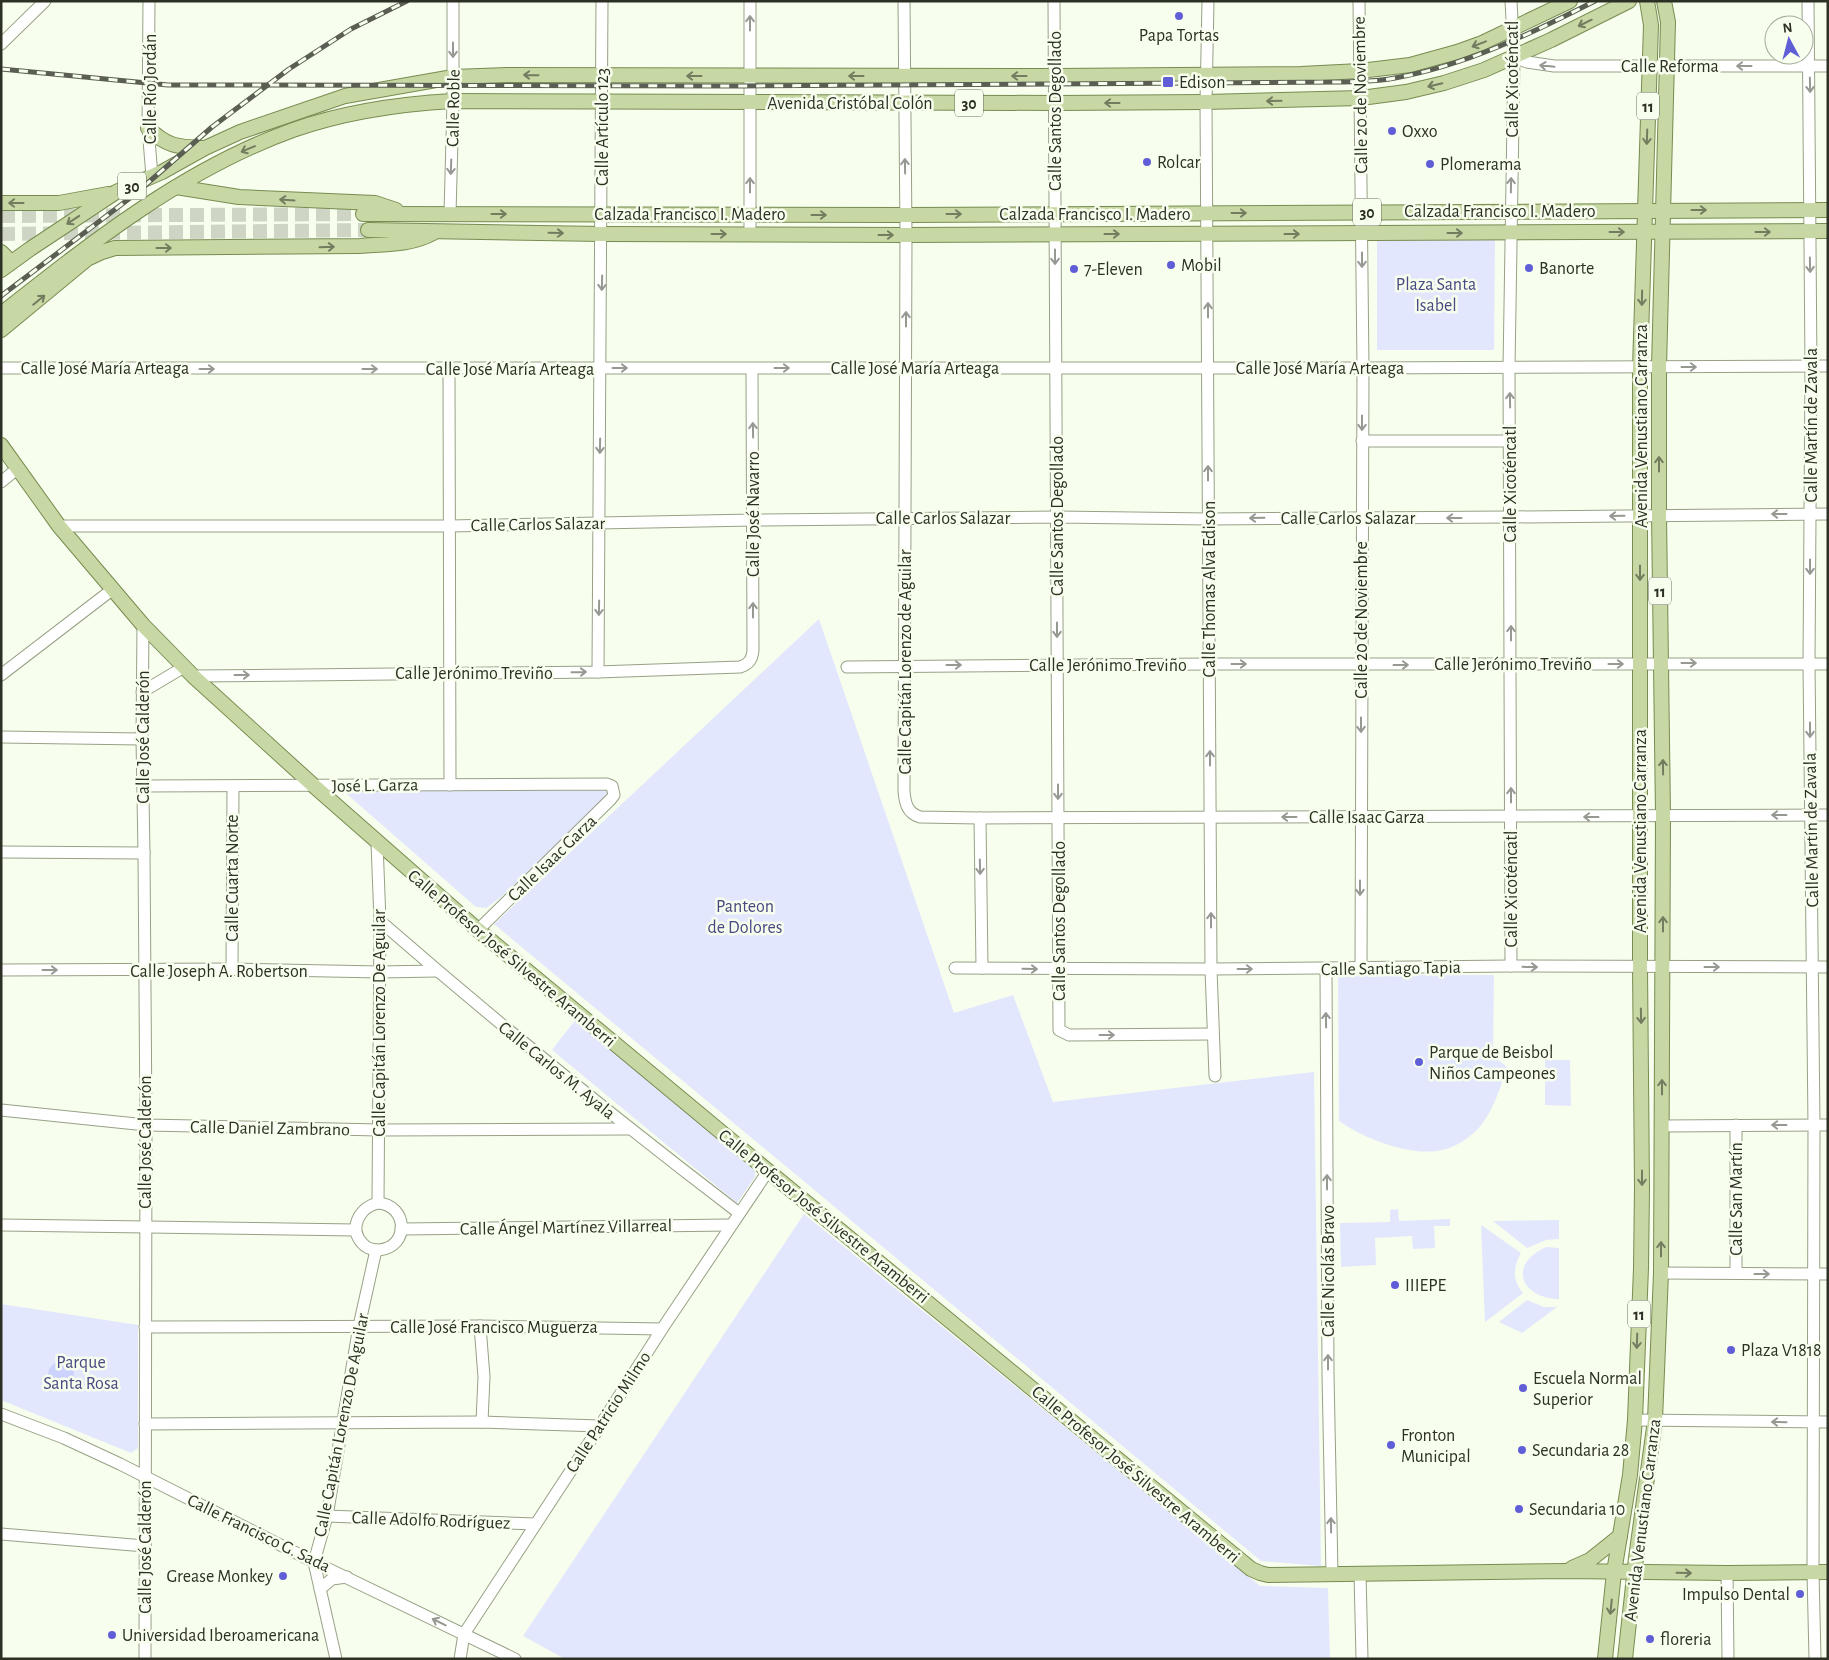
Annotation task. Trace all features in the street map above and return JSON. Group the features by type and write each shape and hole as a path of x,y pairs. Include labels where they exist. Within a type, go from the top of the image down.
{"main road":[{"name":"Avenida Cristóbal Colón","path":"5,267 116,192 240,132 345,96 454,77 507,75 1054,76 1301,74 1360,71 1432,59 1482,43 1513,30 1570,1"},
{"name":"Avenida Cristóbal Colón","path":"1,314 86,246 176,187 228,158 293,130 350,114 394,106 453,101 1055,104 1361,98 1406,92 1444,84 1484,70 1629,1"},
{"name":"Avenida Venustiano Carranza","path":"1605,1659 1614,1572 1630,1475 1635,1420 1642,1187 1640,367 1651,25 1647,1"},
{"name":"Avenida Venustiano Carranza","path":"1625,1659 1655,1420 1661,1273 1663,815 1659,367 1668,22 1664,1"},
{"path":"289,114 293,130"},
{"path":"148,128 166,143 179,147 205,148"},
{"path":"176,187 239,197 375,203 403,214"},
{"path":"1,203 59,203 116,192"},
{"name":"Calzada Francisco I. Madero","path":"363,214 906,215 1828,210"},
{"name":"Calzada Francisco I. Madero","path":"368,230 602,234 906,235 1828,232"},
{"path":"1,330 87,259 115,248 324,247 385,244 422,239 438,231"},
{"path":"1,252 6,256 5,267"},
{"name":"Calle Profesor José Silvestre Aramberri","path":"1,444 58,526 143,625 188,671 377,843 478,930 768,1172 1260,1574 1566,1570 1727,1573 1828,1572"},
{"path":"1566,1570 1590,1560 1620,1536"}],"street":[{"path":"1,44 45,1"},
{"name":"Calle Río Jordán","path":"149,1 148,128 152,176"},
{"name":"Calle Roble","path":"450,214 454,77 453,1"},
{"name":"Calle Artículo 123","path":"598,672 602,1"},
{"path":"750,1 750,234"},
{"path":"904,1 906,215"},
{"name":"Calle Santos Degollado","path":"1054,1 1059,1030 1069,1035 1212,1034"},
{"name":"Calle Thomas Alva Edison","path":"1208,1 1206,102 1208,519 1211,969 1215,1076"},
{"name":"Calle 20 de Noviembre","path":"1359,1 1363,368 1360,817 1361,968"},
{"name":"Calle Xicoténcatl","path":"1511,1 1514,57 1509,368 1512,664 1512,966"},
{"name":"Calle Martín de Zavala","path":"1808,1 1811,210 1809,664 1814,1125 1813,1572 1815,1659"},
{"name":"Calle Reforma","path":"1514,57 1527,62 1554,66 1828,66"},
{"name":"Calle Capitán Lorenzo de Aguilar","path":"906,215 904,791 908,810"},
{"name":"Calle José María Arteaga","path":"1,368 1509,368 1828,366"},
{"name":"Calle José Navarro","path":"752,368 752,659"},
{"path":"449,369 450,785"},
{"path":"1362,441 1510,441"},
{"path":"1,482 18,468"},
{"name":"Calle Carlos Salazar","path":"58,526 450,526 753,520 1057,517 1208,519 1511,518 1828,514"},
{"path":"1,675 113,589"},
{"name":"Calle José Calderón","path":"143,625 143,970 146,1126 144,1227 146,1326 145,1659"},
{"name":"Calle Jerónimo Treviño","path":"188,671 450,674 598,672 740,667 747,665 752,659"},
{"name":"Calle Jerónimo Treviño","path":"847,667 905,665 1209,664 1828,664"},
{"path":"142,692 188,671"},
{"path":"1,737 142,739"},
{"name":"Calle Isaac Garza","path":"478,930 612,799 614,790 612,786 607,784"},
{"name":"José L. Garza","path":"143,786 607,784"},
{"name":"Calle Cuarta Norte","path":"232,786 232,970"},
{"name":"Calle Isaac Garza","path":"908,810 913,815 920,817 980,818 1828,815"},
{"path":"980,818 982,968"},
{"name":"Calle Capitán Lorenzo De Aguilar","path":"377,843 380,921 378,1203"},
{"path":"1,852 144,853"},
{"name":"Calle Carlos M. Ayala","path":"380,921 437,971 629,1129 739,1213"},
{"name":"Calle Santiago Tapia","path":"955,968 1828,967"},
{"name":"Calle Nicolás Bravo","path":"1326,969 1328,1374 1332,1573"},
{"name":"Calle Joseph A. Robertson","path":"1,970 437,971"},
{"name":"Calle Daniel Zambrano","path":"1,1110 146,1126 379,1130 629,1129"},
{"name":"Calle San Martín","path":"1736,1125 1736,1273"},
{"path":"1662,1126 1828,1125"},
{"name":"Calle Patricio Milmo","path":"460,1659 464,1634 730,1225 768,1172"},
{"path":"378,1203 386,1204 393,1208 398,1215 401,1229 396,1243 387,1249 376,1250 365,1246 357,1238 355,1230 360,1214 378,1203"},
{"name":"Calle Ángel Martínez Villarreal","path":"401,1229 730,1225"},
{"path":"1,1226 355,1230"},
{"name":"Calle Capitán Lorenzo De Aguilar","path":"336,1659 314,1562 327,1516 360,1326 376,1250"},
{"path":"1661,1273 1828,1274"},
{"name":"Calle José Francisco Muguerza","path":"146,1326 480,1326 662,1329"},
{"path":"480,1326 484,1377 482,1422"},
{"name":"Calle Francisco G. Sada","path":"1,1414 64,1438 145,1476 314,1562 515,1659"},
{"path":"1635,1420 1828,1422"},
{"path":"146,1424 482,1422 600,1426"},
{"name":"Calle Adolfo Rodríguez","path":"327,1516 535,1524"},
{"path":"1,1534 145,1546"},
{"path":"1360,1573 1362,1659"},
{"path":"1727,1573 1728,1659"},
{"path":"320,1590 332,1579 348,1577"}],"green space":[{"name":"Plaza Santa Isabel","path":"1377,239 1495,239 1494,350 1377,350"},
{"name":"Panteon de Dolores","path":"819,619 954,1013 1013,995 1053,1102 1314,1072 1321,1566 1261,1561 494,924"},
{"path":"607,784 611,795 501,897 486,908 476,907 341,789"},
{"name":"Parque de Beisbol Niños Campeones","path":"1338,975 1494,975 1493,1056 1507,1067 1490,1111 1482,1124 1462,1142 1437,1151 1425,1152 1399,1148 1372,1139 1339,1121"},
{"path":"576,1019 755,1167 755,1177 737,1203 552,1050"},
{"path":"1545,1060 1570,1060 1571,1106 1545,1105"},
{"path":"1398,1209 1399,1221 1450,1219 1450,1226 1434,1226 1435,1248 1413,1249 1412,1236 1375,1238 1376,1265 1341,1267 1340,1223 1390,1222 1390,1210"},
{"path":"804,1214 1260,1586 1328,1588 1330,1659 565,1659 523,1636"},
{"path":"1559,1220 1559,1239 1546,1240 1527,1248 1493,1221"},
{"path":"1481,1225 1521,1253 1516,1263 1515,1278 1523,1293 1485,1322"},
{"path":"1546,1247 1559,1248 1559,1299 1535,1293 1528,1287 1524,1279 1523,1271 1526,1263 1534,1254"},
{"path":"1527,1300 1544,1307 1557,1307 1522,1333 1499,1322"},
{"name":"Parque Santa Rosa","path":"1,1304 138,1325 138,1448 131,1453 1,1400"}],"water":[{"path":"61,1362 70,1366 74,1375 70,1384 61,1388 52,1384 48,1375 52,1366"}],"tunnel":[{"path":"1,216 363,214"},
{"path":"1,234 368,230"}],"railway":[{"path":"1,296 134,195 212,127 289,69 351,29 407,1"},
{"path":"1,69 168,85 739,86 1368,81 1422,72 1473,57 1595,1"}],"place":[{"name":"Papa Tortas","path":"1179,16"},
{"name":"Edison","path":"1168,82"},
{"name":"Oxxo","path":"1392,131"},
{"name":"Rolcar","path":"1147,162"},
{"name":"Plomerama","path":"1430,164"},
{"name":"Mobil","path":"1171,265"},
{"name":"Banorte","path":"1529,268"},
{"name":"7-Eleven","path":"1074,269"},
{"name":"Parque de Beisbol Niños Campeones","path":"1419,1062"},
{"name":"IIIEPE","path":"1395,1285"},
{"name":"Plaza V1818","path":"1731,1350"},
{"name":"Escuela Normal Superior","path":"1523,1388"},
{"name":"Fronton Municipal","path":"1391,1445"},
{"name":"Secundaria 28","path":"1522,1450"},
{"name":"Secundaria 10","path":"1519,1509"},
{"name":"Grease Monkey","path":"283,1576"},
{"name":"Impulso Dental","path":"1800,1594"},
{"name":"Universidad Iberoamericana","path":"112,1635"},
{"name":"floreria","path":"1650,1639"}]}
